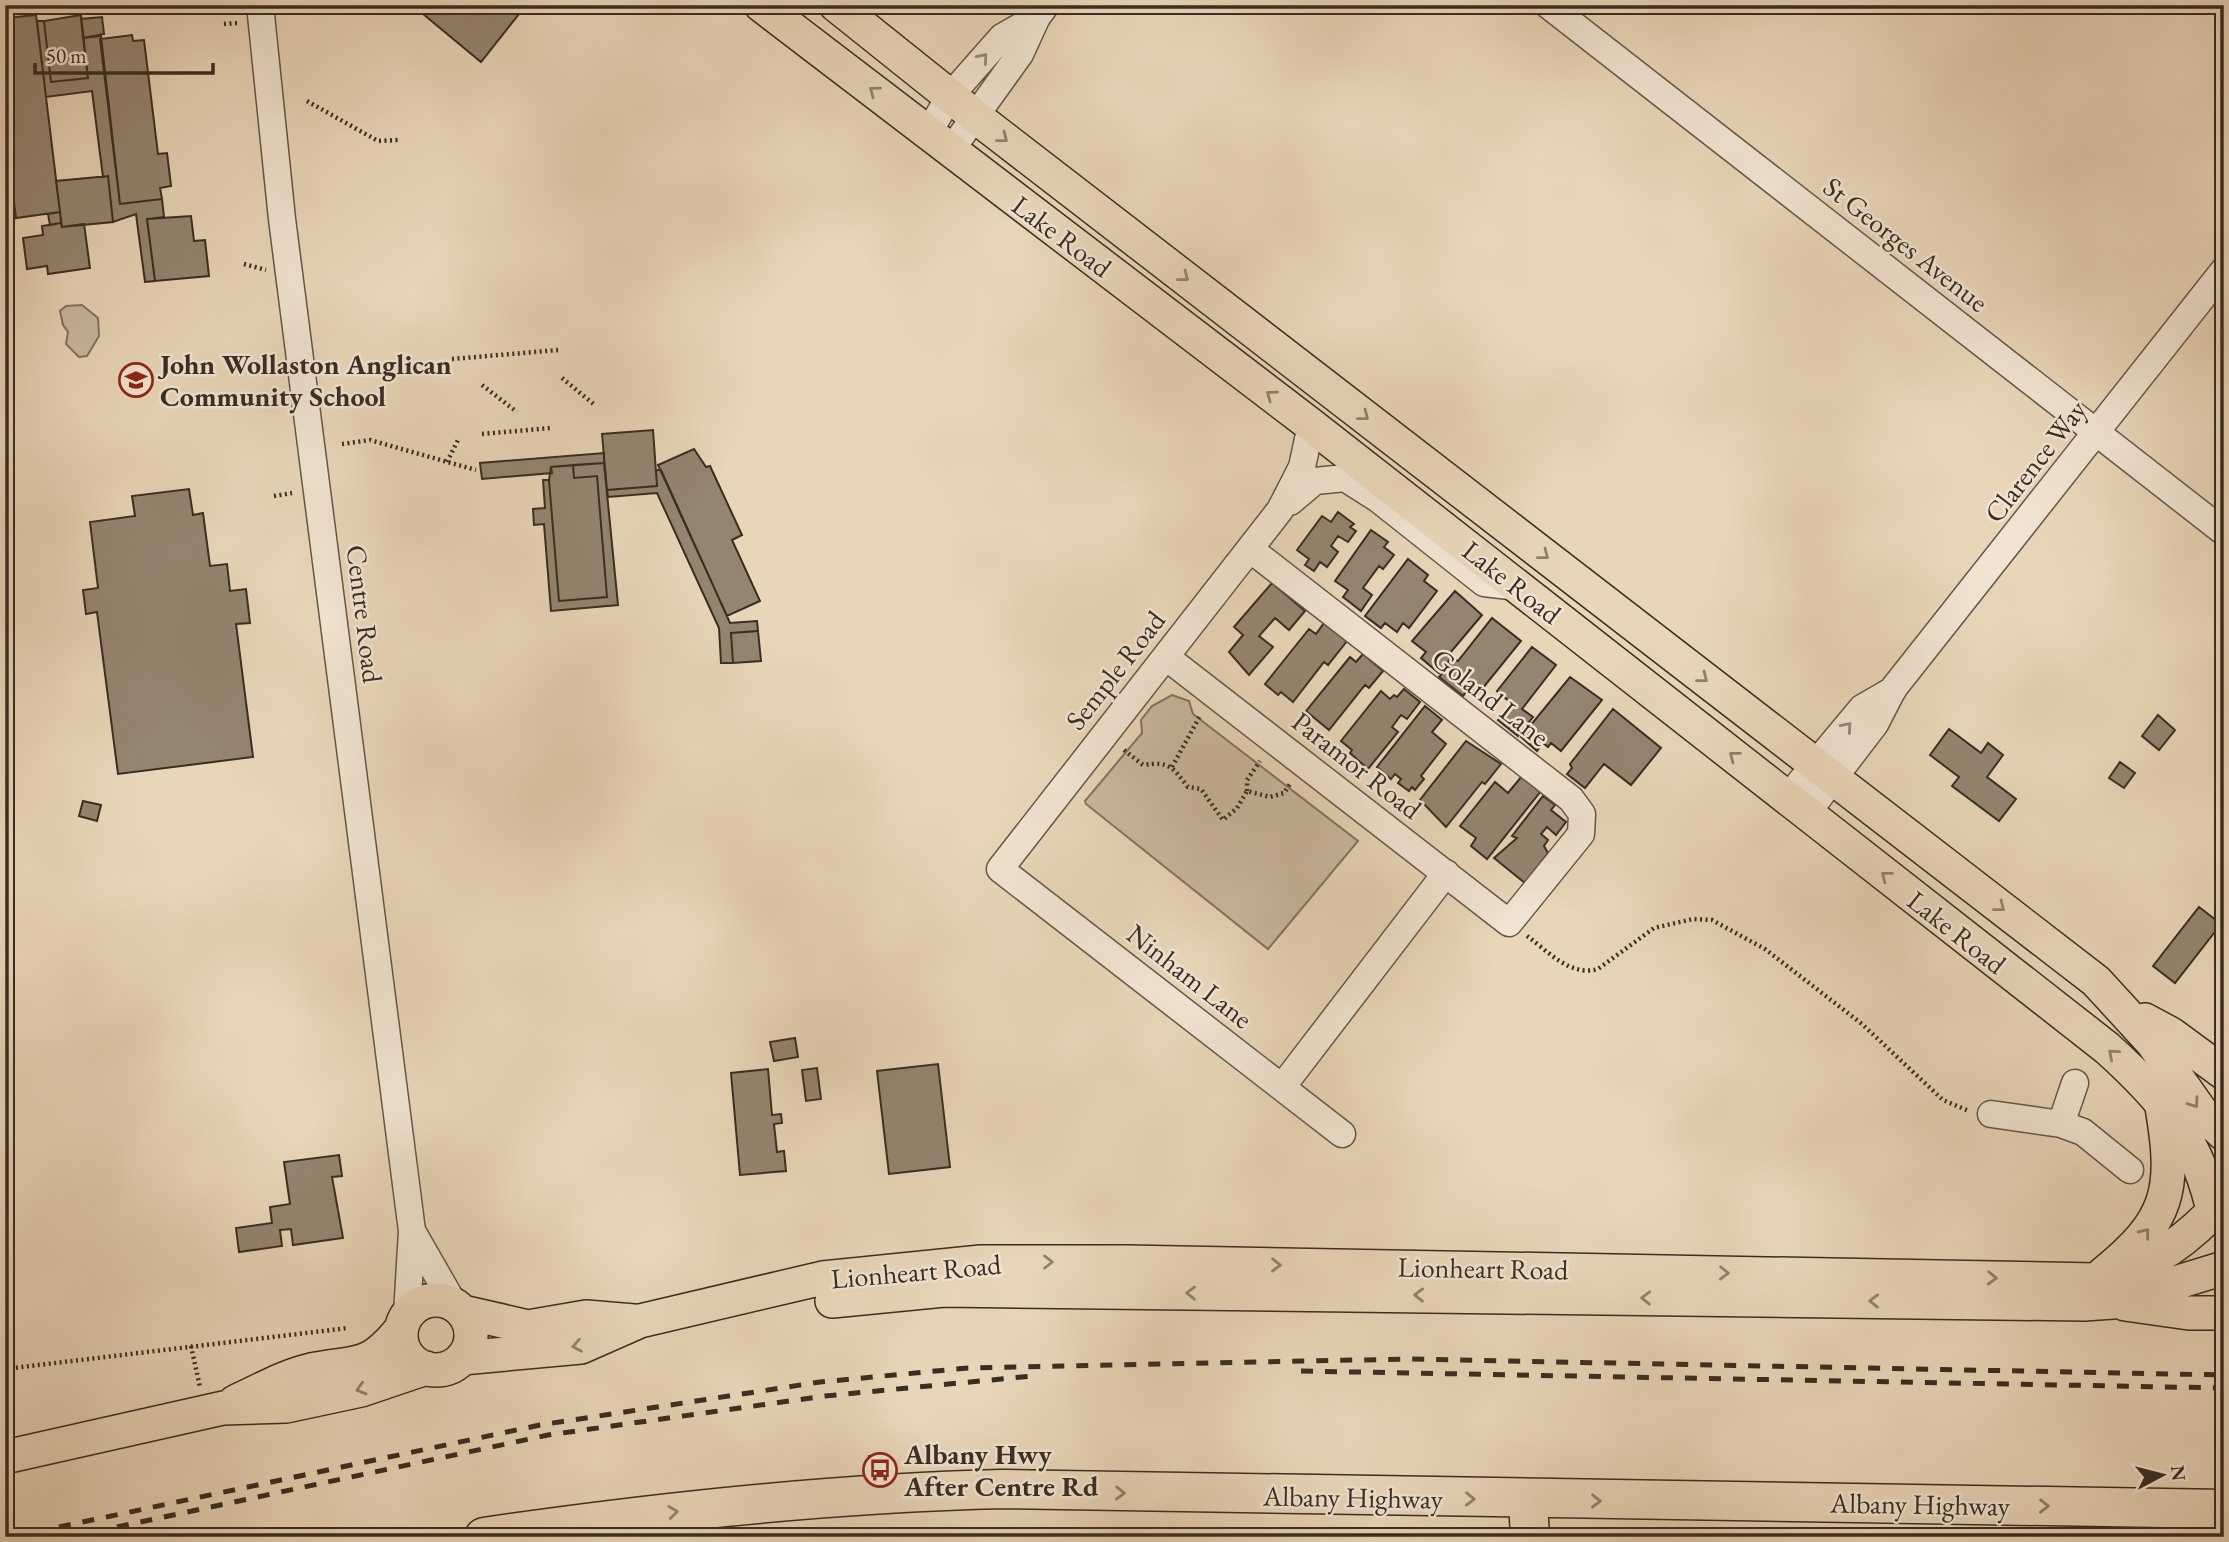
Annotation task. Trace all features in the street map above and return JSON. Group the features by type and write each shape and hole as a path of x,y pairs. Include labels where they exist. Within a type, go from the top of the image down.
{"highway":[{"name":"Albany Highway","path":"484,1537 685,1510 906,1491 1003,1489 1529,1518 2224,1508"}],"main road":[{"name":"Lake Road","path":"761,5 1311,425 2107,1048 2181,1126 2215,1199 2213,1231 2224,1251"},
{"name":"Lake Road","path":"836,5 976,117 2096,981 2124,1009 2165,1058 2202,1113 2224,1134"},
{"path":"2124,1009 2171,1034 2224,1073"},
{"path":"2161,1102 2170,1161 2169,1184 2162,1207 2104,1291 2189,1313 2224,1313"},
{"name":"Lionheart Road","path":"2104,1291 2125,1273 2153,1262 2178,1246 2215,1199"},
{"name":"Lionheart Road","path":"462,1358 581,1347 640,1321 823,1278 981,1262 1155,1262 2104,1291 2224,1268"},
{"path":"5,1457 215,1409 310,1370 360,1363 379,1354 424,1301 435,1300 459,1309 468,1320 470,1340 462,1358 445,1368 426,1368 361,1390 286,1406 215,1409"},
{"name":"Lionheart Road","path":"459,1309 528,1327 586,1317 640,1321"},
{"path":"404,1322 401,1339 409,1357 426,1368"}],"street":[{"name":"Centre Road","path":"260,5 282,219 412,1231 404,1322"},
{"name":"St Georges Avenue","path":"1548,5 2224,532"},
{"path":"939,141 950,96 1002,37 1041,11"},
{"path":"939,141 976,117 1020,54 1041,11"},
{"name":"Clarence Way","path":"1797,806 1824,772 1863,709 1893,689 2098,433 2224,270"},
{"name":"Semple Road","path":"1000,869 1280,510 1305,460 1311,425"},
{"name":"Semple Road","path":"1280,510 1315,481 1345,478 1378,499 1484,583 1518,587"},
{"name":"Goland Lane","path":"1250,549 1578,805 1584,821 1581,834 1509,923"},
{"name":"Paramor Road","path":"1166,657 1509,923"},
{"name":"Ninham Lane","path":"1000,869 1342,1134"},
{"path":"1282,1087 1446,873"},
{"path":"2061,1124 2075,1083"},
{"path":"1991,1114 2061,1124 2083,1132 2130,1170"},
{"name":"Centre Road","path":"412,1231 459,1309"}],"path":[{"path":"307,102 378,141 398,140"},
{"path":"244,264 274,273"},
{"path":"452,359 558,350"},
{"path":"562,378 596,406"},
{"path":"482,385 517,412"},
{"path":"482,434 551,428"},
{"path":"342,444 370,440 476,470"},
{"path":"447,462 458,440"},
{"path":"274,496 292,493"},
{"path":"1172,767 1201,714"},
{"path":"1123,750 1143,765 1161,763 1172,767 1188,787 1201,789 1223,820 1237,808 1247,791 1247,780 1261,760"},
{"path":"1247,791 1270,797 1284,793 1290,784"},
{"path":"1509,923 1570,968 1589,971 1598,969 1654,928 1693,919 1712,920 1739,932 1765,949 1862,1024 1943,1100 1961,1110 1991,1114"},
{"path":"5,1369 348,1328"},
{"path":"191,1346 215,1409"}],"shaded area":[{"path":"82,305 98,318 99,336 87,356 79,357 66,344 68,332 63,325 60,311 66,306"},
{"path":"1172,695 1189,701 1193,714 1358,841 1268,949 1086,804 1085,801 1142,733 1141,720 1152,706"}],"building":[{"path":"419,5 526,5 481,62 417,9"},
{"path":"36,15 60,212 16,218 5,133 5,18"},
{"path":"81,15 88,78 51,82 44,21"},
{"path":"102,17 104,34 83,38 81,19"},
{"path":"37,21 44,21 51,82 88,78 83,38 101,36 120,204 162,199 164,217 147,219 155,281 145,282 136,214 113,222 108,176 103,177 92,91 46,97"},
{"path":"132,35 133,41 144,40 158,154 167,153 171,186 160,188 162,199 120,204 100,39"},
{"path":"108,176 113,222 62,227 56,181"},
{"path":"60,212 61,223 50,225 48,214"},
{"path":"191,216 194,241 205,240 209,276 155,281 147,219"},
{"path":"61,223 62,227 84,224 90,268 48,274 47,266 27,269 23,238 43,235 42,226"},
{"path":"653,430 657,486 607,490 602,434"},
{"path":"694,449 706,467 710,466 742,535 732,540 760,601 727,616 658,465"},
{"path":"604,453 604,463 551,467 552,473 482,479 480,463"},
{"path":"604,463 618,605 551,611 544,524 534,525 533,509 545,508 543,480 549,480 559,601 607,597 597,476 574,478 573,465"},
{"path":"573,465 574,478 597,476 607,597 559,601 549,480 551,467"},
{"path":"656,470 661,470 730,623 757,621 758,631 731,633 733,663 721,663 719,628 657,493 608,497 607,490 657,486"},
{"path":"189,489 193,515 203,513 210,566 227,564 230,591 246,589 250,623 236,624 253,757 118,774 97,612 86,614 83,590 98,588 90,522 135,516 132,496"},
{"path":"1338,512 1354,524 1350,527 1356,531 1348,542 1338,536 1331,546 1338,552 1327,567 1320,562 1314,571 1305,565 1309,559 1297,550 1322,516 1331,522"},
{"path":"1371,530 1388,542 1384,547 1394,555 1383,569 1379,566 1363,588 1372,595 1361,611 1343,597 1348,590 1335,581"},
{"path":"1408,559 1428,575 1424,581 1437,591 1409,628 1403,623 1397,632 1385,623 1381,628 1365,616"},
{"path":"1272,583 1305,611 1289,630 1275,618 1259,636 1273,647 1249,675 1229,652 1243,635 1234,627"},
{"path":"1455,591 1482,615 1450,653 1453,656 1439,673 1421,658 1426,652 1412,641"},
{"path":"1492,618 1521,641 1478,694 1470,687 1463,696 1439,677 1454,659 1458,661"},
{"path":"1324,623 1347,641 1328,665 1324,662 1293,702 1281,692 1278,695 1265,684 1309,629 1316,634"},
{"path":"758,631 761,661 733,663 731,633"},
{"path":"2224,636 2224,654 2215,647"},
{"path":"1532,647 1556,665 1522,709 1533,717 1518,736 1498,720 1511,703 1497,691"},
{"path":"1363,654 1383,671 1369,688 1365,685 1329,730 1306,711 1350,657 1356,662"},
{"path":"1570,677 1602,700 1561,751 1551,743 1548,747 1543,743 1537,751 1521,737"},
{"path":"1404,689 1420,702 1407,719 1401,715 1392,727 1398,732 1368,769 1341,741 1381,691 1390,699 1394,695 1397,697"},
{"path":"1425,706 1442,720 1432,732 1446,744 1421,776 1424,779 1415,790 1412,787 1409,791 1398,783 1401,779 1395,774 1391,779 1377,767"},
{"path":"1613,709 1661,748 1631,785 1604,764 1585,788 1567,774 1572,768 1570,764"},
{"path":"2158,715 2175,730 2159,750 2142,736"},
{"path":"1949,729 1981,753 1988,743 2003,755 1987,777 2016,799 1999,821 1952,786 1959,777 1930,755"},
{"path":"1466,741 1501,764 1485,784 1482,782 1446,827 1420,800"},
{"path":"2120,762 2135,773 2124,788 2109,778"},
{"path":"1522,776 1541,791 1487,859 1471,846 1476,838 1460,826 1495,782 1508,793"},
{"path":"1543,796 1555,805 1551,810 1566,822 1556,835 1547,827 1541,834 1548,840 1544,846 1548,853 1525,883 1494,858 1517,838 1512,836"},
{"path":"83,801 101,805 97,821 79,816"},
{"path":"2199,907 2221,924 2175,983 2153,966"},
{"path":"795,1038 798,1057 774,1061 770,1042"},
{"path":"938,1064 950,1167 889,1174 877,1071"},
{"path":"817,1068 821,1099 806,1101 802,1070"},
{"path":"768,1069 772,1115 781,1114 782,1123 774,1124 777,1152 784,1151 786,1171 740,1175 731,1073"},
{"path":"339,1155 342,1176 332,1177 343,1238 293,1245 291,1229 280,1230 282,1246 239,1252 236,1228 272,1223 270,1207 290,1204 284,1162"},
{"path":"884,1454 885,1461 870,1463 869,1456"}],"railway":[{"path":"12,1537 540,1425 820,1382 968,1368 1407,1359 2224,1375"},
{"path":"1301,1371 2224,1388"},
{"path":"70,1537 548,1435 825,1396 1032,1376"}],"place":[{"name":"John Wollaston Anglican Community School","path":"136,380"},
{"name":"Albany Hwy After Centre Rd","path":"880,1470"}]}
